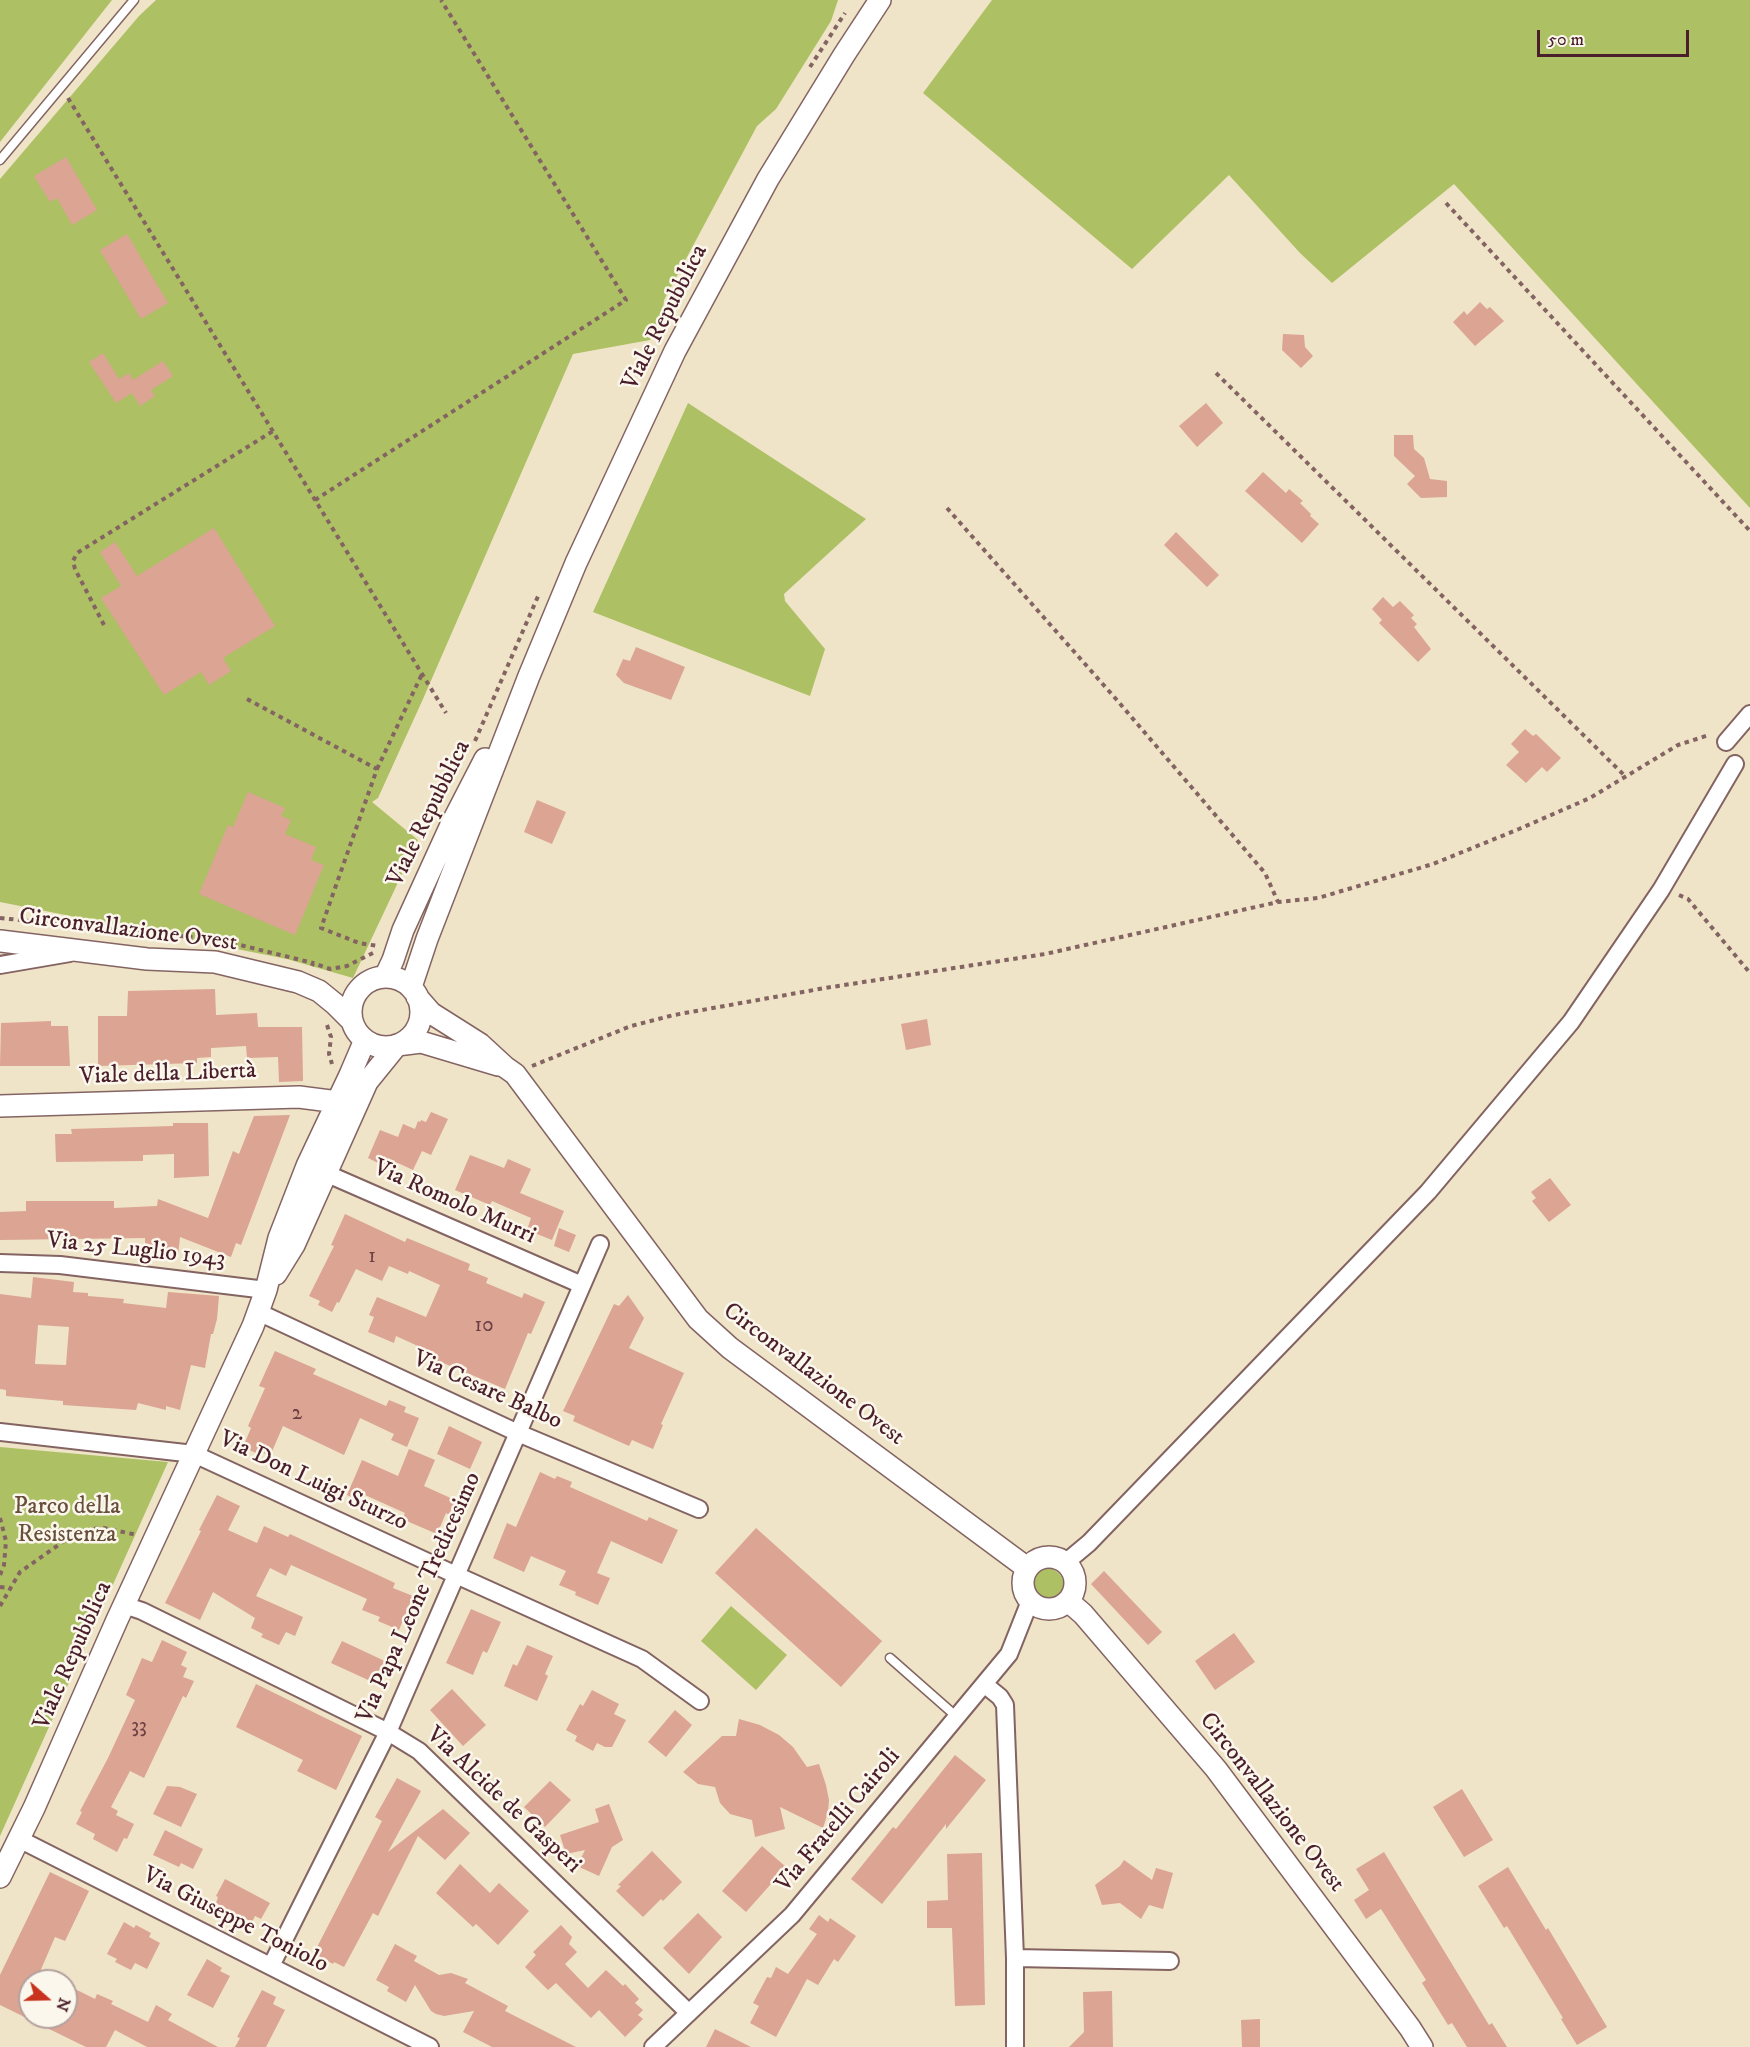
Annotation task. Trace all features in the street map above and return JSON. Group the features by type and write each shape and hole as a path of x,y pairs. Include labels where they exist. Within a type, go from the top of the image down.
{"street":[{"name":"Viale Repubblica","path":"414,992 427,939 529,676 576,563 675,351 768,179 880,0"},
{"name":"Viale Repubblica","path":"376,979 393,960 403,930 451,825 529,676"},
{"path":"1726,742 1750,714"},
{"path":"1065,1563 1089,1543 1428,1192 1571,1022 1661,890 1735,764"},
{"name":"Circonvallazione Ovest","path":"0,941 147,959 215,962 298,982 319,991 352,1021"},
{"path":"0,966 82,951"},
{"path":"376,979 359,989 353,998 352,1021 364,1040 386,1047 421,1042 510,1070"},
{"path":"319,991 376,979 402,980 414,992 421,1008 420,1020 415,1030 398,1045"},
{"name":"Circonvallazione Ovest","path":"414,992 431,1013 480,1044 510,1070 698,1319 730,1348 1027,1568"},
{"name":"Viale Repubblica","path":"316,1169 338,1102 364,1040"},
{"name":"Viale Repubblica","path":"0,1877 258,1312 279,1238 367,1082 398,1045"},
{"name":"Viale della Libertà","path":"0,1106 299,1097 338,1102"},
{"name":"Via Romolo Murri","path":"316,1169 582,1285"},
{"name":"Via Papa Leone Tredicesimo","path":"270,1966 388,1732 600,1244"},
{"name":"Via 25 Luglio 1943","path":"0,1263 60,1265 266,1290"},
{"name":"Via Cesare Balbo","path":"258,1312 518,1433 699,1509"},
{"name":"Via Don Luigi Sturzo","path":"0,1432 194,1454 642,1659 700,1701"},
{"path":"1048,1557 1060,1559 1065,1563 1075,1578 1074,1590 1068,1601 1052,1609 1040,1608 1030,1601 1022,1585 1027,1568 1036,1560 1048,1557"},
{"name":"Via Fratelli Cairoli","path":"653,2047 792,1915 1009,1654 1030,1601"},
{"name":"Circonvallazione Ovest","path":"1068,1601 1083,1614 1216,1769 1422,2047"},
{"name":"Via Alcide de Gasperi","path":"124,1605 142,1611 388,1732 419,1751 689,2013"},
{"path":"984,1684 1000,1697 1005,1705 1015,1958 1015,2047"},
{"name":"Via Giuseppe Toniolo","path":"19,1839 430,2047"},
{"path":"1015,1958 1170,1961"}],"lane":[{"path":"0,160 134,0"},
{"path":"890,1658 957,1717"}],"path":[{"path":"315,500 626,300 441,0"},
{"path":"61,86 446,713"},
{"path":"1446,203 1750,531"},
{"path":"1216,373 1625,776"},
{"path":"104,625 75,570 73,561 77,553 273,431"},
{"path":"947,508 1116,699 1265,873 1278,902"},
{"path":"385,946 359,943 321,927 377,769 422,674"},
{"path":"247,699 377,769"},
{"path":"510,1070 631,1026 674,1015 825,988 1045,954 1278,902 1318,898 1433,864 1590,798 1678,745 1710,735 1726,742"},
{"path":"1661,890 1688,899 1750,973"},
{"path":"0,918 220,940 313,963"},
{"path":"0,1518 6,1541 4,1565 0,1575"},
{"path":"0,1606 20,1572 67,1539 100,1527 139,1536"},
{"path":"0,1587 10,1588"}],"green space":[{"path":"0,0 112,0 0,142"},
{"path":"156,0 838,0 831,21 776,109 757,126 664,300 662,318 650,340 573,354 423,699 378,798 372,802 418,840 353,978 287,959 0,902 0,179 139,16"},
{"path":"992,0 1750,0 1750,508 1454,184 1332,283 1300,253 1229,175 1132,269 923,93"},
{"path":"688,403 866,519 784,594 785,601 825,649 810,696 593,612"},
{"name":"Parco della Resistenza","path":"0,1447 168,1462 0,1836"},
{"path":"1046,1568 1059,1573 1064,1586 1059,1599 1046,1604 1033,1599 1028,1586 1033,1573"},
{"path":"731,1606 787,1655 756,1690 701,1641"}],"building":[{"path":"66,157 97,210 72,225 57,198 50,202 34,176"},
{"path":"127,234 168,303 141,319 100,250"},
{"path":"1480,302 1487,309 1490,307 1504,321 1475,346 1453,322 1464,311 1467,315"},
{"path":"1283,334 1304,335 1305,347 1313,356 1301,368 1282,350"},
{"path":"103,353 119,379 129,373 133,380 163,361 173,376 151,390 155,396 140,406 132,393 116,403 89,362"},
{"path":"1206,403 1223,423 1197,447 1179,426"},
{"path":"1394,435 1413,435 1414,449 1424,458 1430,479 1447,481 1447,497 1421,498 1407,484 1415,476 1394,456"},
{"path":"1263,472 1286,493 1289,489 1303,501 1300,503 1319,524 1302,543 1245,491"},
{"path":"214,528 275,626 223,658 231,671 209,685 201,672 164,695 101,598 121,586 100,552 115,542 137,576"},
{"path":"1176,532 1219,575 1207,587 1164,545"},
{"path":"1383,597 1393,607 1400,601 1414,615 1411,618 1417,624 1414,627 1431,649 1418,662 1379,623 1382,620 1372,609"},
{"path":"636,647 685,667 671,700 624,683 616,675 623,659 630,661"},
{"path":"1525,729 1533,736 1536,734 1561,758 1547,772 1542,767 1526,783 1506,765 1519,752 1511,744"},
{"path":"248,792 285,808 281,816 291,820 285,834 316,847 311,860 324,865 295,935 199,894 228,825 233,827"},
{"path":"537,800 566,812 552,844 524,832"},
{"path":"215,989 216,1015 257,1013 258,1027 302,1027 303,1081 279,1082 278,1057 247,1058 246,1046 211,1048 211,1057 197,1058 197,1063 98,1066 98,1016 127,1016 128,991"},
{"path":"927,1019 931,1045 906,1050 901,1024"},
{"path":"51,1021 51,1026 68,1026 70,1066 0,1066 1,1023"},
{"path":"431,1112 448,1119 431,1155 422,1151 413,1170 398,1163 394,1168 388,1166 388,1168 368,1158 380,1130 398,1137 403,1124 415,1129 418,1121 426,1122"},
{"path":"290,1115 241,1245 236,1243 231,1257 180,1237 178,1256 145,1253 145,1238 0,1240 0,1212 26,1211 26,1201 114,1201 114,1208 157,1206 158,1199 208,1218 233,1151 239,1154 254,1116"},
{"path":"173,1123 208,1123 209,1176 174,1178 174,1154 143,1155 143,1161 56,1162 55,1134 72,1134 71,1129 173,1126"},
{"path":"470,1155 504,1168 508,1159 531,1169 520,1193 564,1211 552,1240 527,1230 531,1218 492,1201 490,1205 455,1190"},
{"path":"1550,1178 1571,1205 1549,1222 1532,1201 1536,1198 1531,1192"},
{"path":"345,1214 405,1242 407,1238 470,1264 468,1270 488,1278 486,1283 522,1298 524,1293 545,1302 531,1334 528,1333 505,1389 429,1357 431,1352 396,1336 394,1343 368,1332 374,1317 369,1315 377,1297 426,1317 440,1285 409,1271 408,1274 389,1266 382,1281 356,1269 332,1312 318,1305 320,1301 309,1296 334,1246 331,1245"},
{"path":"559,1228 576,1235 569,1252 554,1246"},
{"path":"33,1277 74,1282 73,1292 88,1293 88,1296 124,1299 123,1303 166,1308 168,1292 219,1296 217,1319 213,1334 211,1334 205,1368 191,1365 180,1410 166,1406 166,1410 138,1403 136,1410 63,1405 63,1401 6,1396 6,1390 0,1389 0,1294 31,1298","holes":["38,1325 69,1327 66,1365 35,1364"]},
{"path":"628,1295 644,1318 629,1348 684,1373 661,1424 663,1425 653,1449 632,1440 629,1446 573,1421 575,1416 563,1411 614,1304 619,1306"},
{"path":"275,1351 316,1369 313,1374 386,1406 389,1400 406,1407 404,1412 419,1418 407,1447 391,1440 394,1434 360,1418 344,1455 283,1426 270,1456 259,1451 258,1454 243,1447 251,1428 248,1426 265,1388 259,1386"},
{"path":"449,1426 482,1442 470,1469 437,1454"},
{"path":"409,1449 435,1460 424,1486 455,1500 449,1515 446,1513 437,1534 402,1519 405,1513 365,1495 362,1502 347,1495 362,1460 398,1476"},
{"path":"540,1472 555,1479 557,1476 572,1482 570,1487 647,1521 649,1517 678,1530 662,1564 611,1541 597,1573 610,1578 598,1605 559,1585 566,1571 531,1556 524,1572 493,1558 507,1523 516,1527"},
{"path":"217,1495 240,1506 228,1530 257,1543 264,1526 288,1537 290,1534 395,1583 393,1588 413,1596 399,1630 378,1621 380,1617 362,1610 367,1599 291,1565 286,1576 270,1568 256,1596 303,1617 295,1636 286,1632 279,1645 261,1637 263,1634 251,1628 255,1618 213,1592 200,1620 165,1603"},
{"path":"756,1528 882,1641 841,1687 715,1573"},
{"path":"1104,1571 1162,1632 1148,1645 1091,1584"},
{"path":"471,1609 501,1622 487,1653 483,1651 473,1675 446,1663"},
{"path":"1234,1633 1255,1662 1215,1690 1195,1661"},
{"path":"162,1640 187,1652 181,1665 187,1668 183,1677 194,1681 186,1698 183,1696 144,1778 130,1771 111,1807 118,1811 116,1815 134,1824 127,1839 124,1838 117,1852 93,1839 95,1834 76,1824 82,1812 80,1811 135,1700 126,1695 142,1658 152,1662"},
{"path":"342,1641 389,1663 379,1685 331,1663"},
{"path":"527,1645 553,1656 545,1674 548,1676 537,1701 504,1686 513,1664 517,1666"},
{"path":"256,1684 362,1736 336,1790 297,1771 303,1760 236,1727"},
{"path":"452,1689 486,1725 463,1746 430,1710"},
{"path":"592,1690 619,1704 614,1714 626,1720 612,1747 605,1747 597,1743 593,1751 575,1741 577,1736 566,1730 580,1704 583,1706"},
{"path":"675,1710 692,1725 666,1757 648,1742"},
{"path":"739,1719 760,1725 779,1735 793,1747 807,1767 819,1764 829,1800 823,1828 780,1807 785,1829 755,1837 752,1820 730,1814 720,1803 715,1787 698,1784 683,1772 722,1736 736,1736"},
{"path":"955,1755 986,1780 946,1829 946,1824 882,1904 851,1879 893,1827 896,1829"},
{"path":"397,1778 421,1791 388,1852 443,1809 470,1833 445,1860 418,1836 378,1916 373,1913 344,1967 334,1962 333,1964 314,1953 382,1821 375,1817"},
{"path":"550,1781 571,1800 545,1827 524,1807"},
{"path":"167,1786 180,1787 197,1794 181,1827 153,1814"},
{"path":"1462,1789 1493,1840 1464,1857 1433,1807"},
{"path":"609,1804 623,1840 612,1847 599,1876 577,1866 585,1850 566,1854 560,1835 599,1822 595,1809"},
{"path":"165,1830 203,1849 193,1869 181,1863 179,1867 153,1855"},
{"path":"762,1846 786,1867 746,1912 722,1891"},
{"path":"652,1851 682,1882 643,1917 616,1891 621,1886 618,1885"},
{"path":"1384,1852 1489,2025 1492,2023 1507,2047 1467,2047 1452,2023 1448,2025 1422,1983 1426,1980 1381,1909 1366,1919 1354,1900 1369,1890 1356,1869"},
{"path":"982,1853 985,2005 955,2006 952,1928 927,1928 927,1901 948,1900 947,1854"},
{"path":"1124,1860 1152,1880 1156,1868 1173,1873 1163,1909 1149,1905 1141,1919 1120,1903 1102,1905 1095,1885 1120,1866"},
{"path":"460,1864 490,1893 499,1883 529,1911 498,1945 476,1924 473,1927 436,1893"},
{"path":"1508,1867 1546,1930 1548,1928 1607,2027 1577,2045 1507,1926 1504,1928 1478,1886"},
{"path":"50,1872 89,1891 65,1941 55,1937 41,1969 18,1969 18,2014 0,2005 0,1975"},
{"path":"225,1879 270,1903 261,1919 255,1916 252,1922 216,1903 218,1897 216,1896"},
{"path":"698,1913 722,1937 689,1974 663,1948"},
{"path":"819,1915 828,1922 830,1918 856,1936 838,1962 834,1959 818,1985 807,1979 776,2037 750,2023 759,2006 753,2003 767,1977 771,1978 776,1967 788,1974 817,1934 809,1929"},
{"path":"124,1922 151,1933 149,1937 160,1943 147,1969 135,1963 131,1970 115,1962 117,1959 107,1954"},
{"path":"561,1925 572,1937 569,1944 577,1952 565,1964 588,1988 606,1970 623,1986 625,1984 639,1999 635,2003 643,2010 638,2015 643,2019 625,2037 599,2010 591,2018 556,1983 548,1990 525,1967 536,1955 533,1952"},
{"path":"395,1944 417,1956 414,1961 439,1975 451,1973 468,1979 465,1983 508,2006 505,2011 576,2047 492,2047 463,2032 474,2011 444,2016 436,2014 431,2011 415,1985 406,2002 387,1991 389,1987 376,1980"},
{"path":"207,1959 222,1968 220,1971 230,1976 213,2008 187,1995"},
{"path":"78,1990 95,1999 97,1994 113,2001 111,2004 148,2022 156,2005 172,2014 168,2020 218,2047 147,2047 115,2030 106,2047 86,2047 49,2029 78,2029"},
{"path":"262,1990 276,1997 273,2004 285,2010 266,2047 235,2047 240,2038 237,2037"},
{"path":"1112,1991 1113,2047 1069,2047 1084,2032 1083,1992"},
{"path":"1260,2019 1260,2047 1242,2047 1241,2020"},
{"path":"715,2029 751,2047 706,2047"}]}
